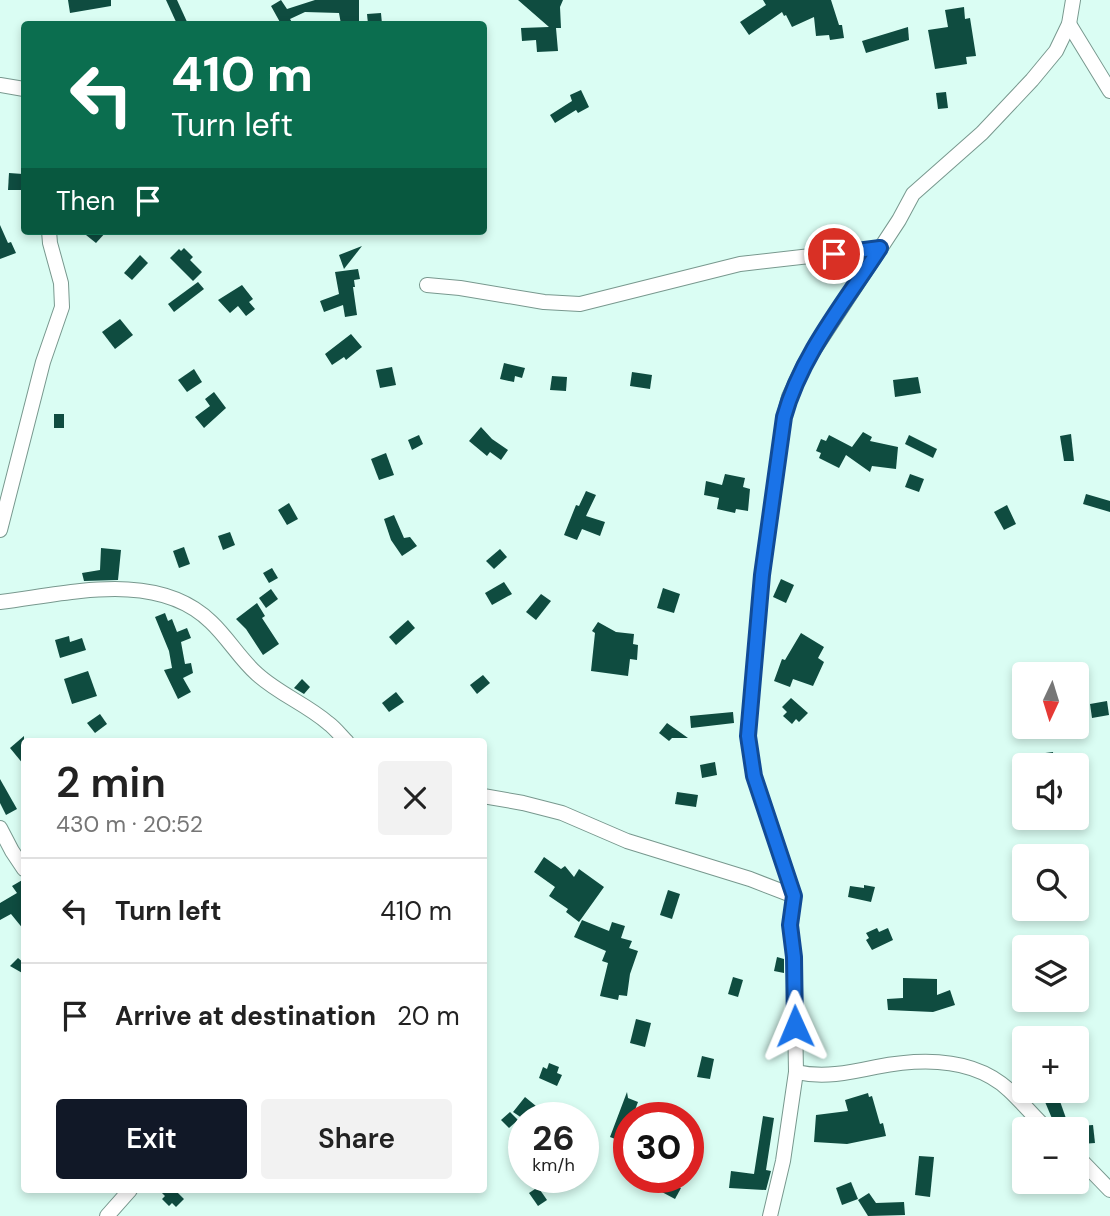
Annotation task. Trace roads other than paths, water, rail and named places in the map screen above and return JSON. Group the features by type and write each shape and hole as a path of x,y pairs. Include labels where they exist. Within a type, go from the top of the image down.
{"street":[{"path":"770,1216 783,1161 796,1072 794,957 790,925 794,896 754,776 748,736 764,563 784,417 789,397 804,365 913,194 982,133 1056,51 1069,24 1073,0"},
{"path":"1069,24 1110,91"},
{"path":"0,85 21,88"},
{"path":"0,530 43,362 62,307 61,283 49,235"},
{"path":"427,285 544,303 580,304 740,264 880,248"},
{"path":"0,602 90,591 139,590 164,593 182,601 211,622 258,675 329,723 343,738"},
{"path":"487,797 562,813 627,841 750,879 794,896"},
{"path":"0,828 21,864"},
{"path":"796,1072 811,1076 830,1075 919,1061 955,1064 989,1076 1008,1089 1035,1117"},
{"path":"1089,1168 1110,1190"},
{"path":"107,1216 127,1193"}]}
